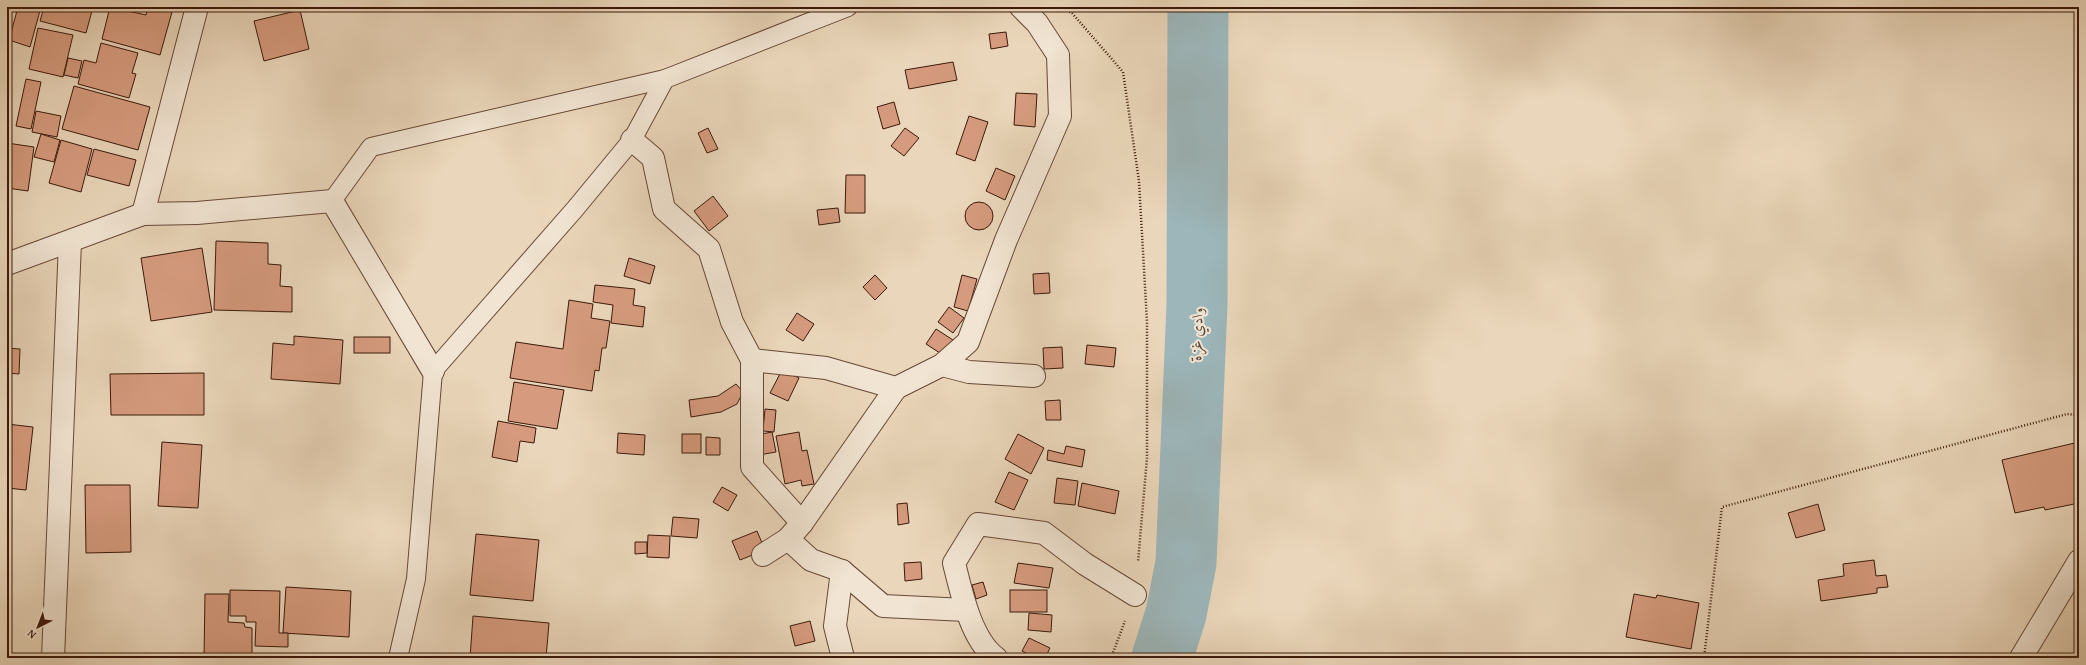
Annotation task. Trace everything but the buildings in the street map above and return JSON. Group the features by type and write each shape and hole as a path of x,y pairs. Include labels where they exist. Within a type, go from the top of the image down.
{"street":[{"path":"143,214 197,7"},
{"path":"763,555 795,531 896,388 942,365 968,342 1006,240 1060,116 1058,55 1037,24 1021,7"},
{"path":"632,140 653,158 664,209 709,249 732,322 752,360 752,467 795,531 811,560 842,571 883,606 966,610"},
{"path":"7,264 143,214 197,213 332,201 433,370"},
{"path":"53,658 70,242"},
{"path":"752,360 826,368 896,388"},
{"path":"942,365 969,372 1034,376"},
{"path":"996,658 988,652 966,610 954,562 978,524 1044,533 1085,564 1135,595"},
{"path":"2021,658 2079,562"},
{"path":"842,571 835,626 843,658"}],"lane":[{"path":"332,201 371,147 665,79 848,7"},
{"path":"398,658 416,579 433,370 575,209 632,140 665,79"}],"path":[{"path":"1062,7 1072,13 1123,72 1139,181 1147,322 1147,458 1135,595 1111,658"},
{"path":"1704,658 1722,507 2067,414 2079,414"}],"waterway":[{"name":"وادي غزة","path":"1162,658 1176,614 1186,563 1197,305 1198,7"}]}
